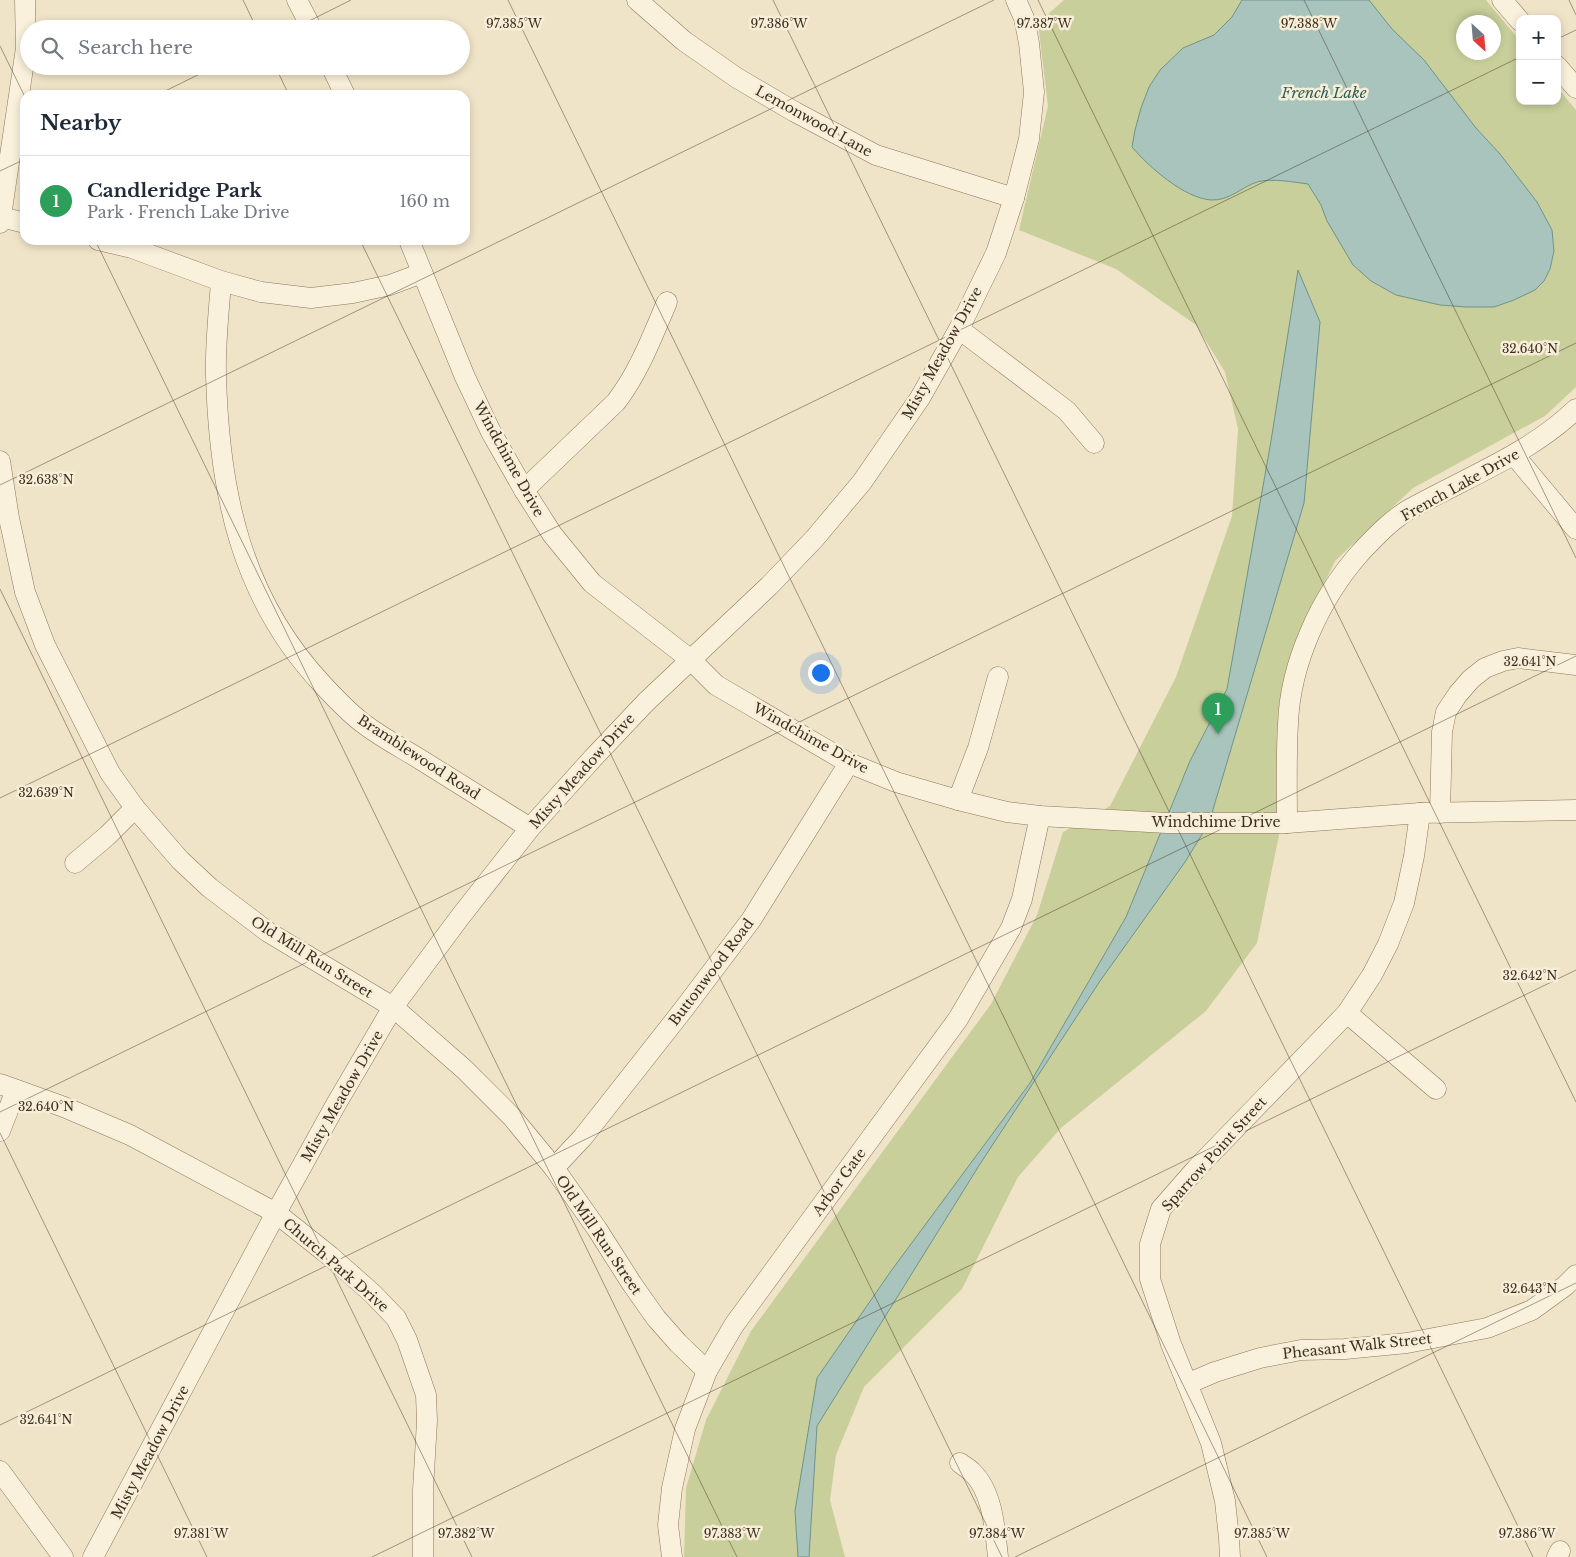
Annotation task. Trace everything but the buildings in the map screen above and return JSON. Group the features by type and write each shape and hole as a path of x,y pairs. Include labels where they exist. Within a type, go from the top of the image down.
{"street":[{"path":"26,0 26,20"},
{"path":"297,0 306,20"},
{"name":"Lemonwood Lane","path":"638,0 684,41 737,78 795,112 876,155 1014,198"},
{"name":"Misty Meadow Drive","path":"93,1557 276,1213 335,1106 393,1007 530,828 639,709 769,586 814,538 862,482 920,398 959,329 996,253 1014,198 1029,138 1034,92 1030,43 1024,18 1016,0"},
{"path":"1502,0 1516,16"},
{"path":"1561,71 1576,88"},
{"path":"20,222 0,220 22,75"},
{"path":"335,75 343,90"},
{"path":"119,245 221,281 261,292 311,298 353,294 390,285 422,272"},
{"name":"Windchime Drive","path":"411,245 465,377 492,432 524,490 552,534 592,583 691,660 716,685 849,763 896,782 958,800 1007,812 1040,816 1166,823 1287,823 1440,813 1576,810"},
{"name":"Bramblewood Road","path":"221,281 216,374 221,454 231,507 245,559 259,594 281,633 305,666 363,724 530,828"},
{"path":"524,490 616,402 628,387 667,302"},
{"path":"959,329 1067,411 1094,443"},
{"name":"French Lake Drive","path":"1287,823 1288,722 1294,680 1307,638 1324,604 1349,566 1376,536 1406,512 1533,444 1562,423 1576,409"},
{"path":"1514,455 1576,529"},
{"name":"Old Mill Run Street","path":"0,461 9,518 25,592 45,645 110,773 135,808 180,860 210,888 268,932 393,1007 464,1069 512,1117 554,1168 656,1318 707,1371"},
{"path":"1440,813 1442,732 1446,712 1471,679 1485,668 1503,660 1518,658 1576,665"},
{"path":"958,800 978,748 998,677"},
{"name":"Buttonwood Road","path":"554,1168 583,1137 751,920 849,763"},
{"path":"75,863 107,836 135,808"},
{"name":"Sparrow Point Street","path":"1230,1557 1230,1538 1226,1510 1211,1443 1171,1344 1150,1279 1150,1244 1160,1209 1196,1169 1346,1014 1372,975 1388,944 1404,903 1414,856 1420,814"},
{"name":"Arbor Gate","path":"672,1557 668,1525 672,1488 685,1429 707,1371 734,1325 958,1019 1011,928 1022,899 1040,816"},
{"path":"1346,1014 1436,1089"},
{"path":"0,1131 8,1087"},
{"name":"Church Park Drive","path":"8,1087 64,1107 130,1135 276,1213 330,1256 373,1294 396,1318 407,1340 426,1396 423,1557"},
{"name":"Pheasant Walk Street","path":"1187,1384 1215,1372 1260,1358 1292,1352 1407,1343 1487,1328 1532,1310 1576,1276"},
{"path":"960,1463 973,1473 983,1487 992,1512 998,1557"},
{"path":"0,1472 63,1557"}],"green space":[{"path":"1064,0 1486,0 1498,15 1456,15 1456,60 1501,60 1501,18 1516,36 1516,105 1561,105 1561,92 1576,110 1576,387 1545,416 1413,488 1335,561 1294,646 1288,791 1257,943 1206,1011 1061,1128 1018,1177 962,1289 864,1387 836,1455 830,1500 845,1557 684,1557 686,1488 706,1420 751,1331 991,1004 1037,915 1063,832 1110,806 1176,677 1232,516 1238,429 1225,372 1196,325 1116,269 1019,230 1048,106 1038,23"}],"water":[{"name":"French Lake","path":"1242,0 1369,0 1392,29 1424,60 1476,128 1500,154 1537,202 1552,230 1554,251 1550,269 1544,281 1535,290 1494,307 1440,305 1396,295 1371,281 1353,265 1308,184 1269,180 1251,184 1224,198 1211,200 1190,194 1157,172 1132,147 1141,108 1149,87 1160,70 1183,48 1214,35 1232,17"},
{"path":"1298,270 1320,322 1304,503 1209,823 1185,862 1100,981 980,1164 817,1426 809,1557 798,1557 795,1511 817,1378 891,1271 1030,1083 1126,917 1190,761 1227,689 1271,441"}],"place":[{"name":"Candleridge Park","path":"1218,734"}]}
